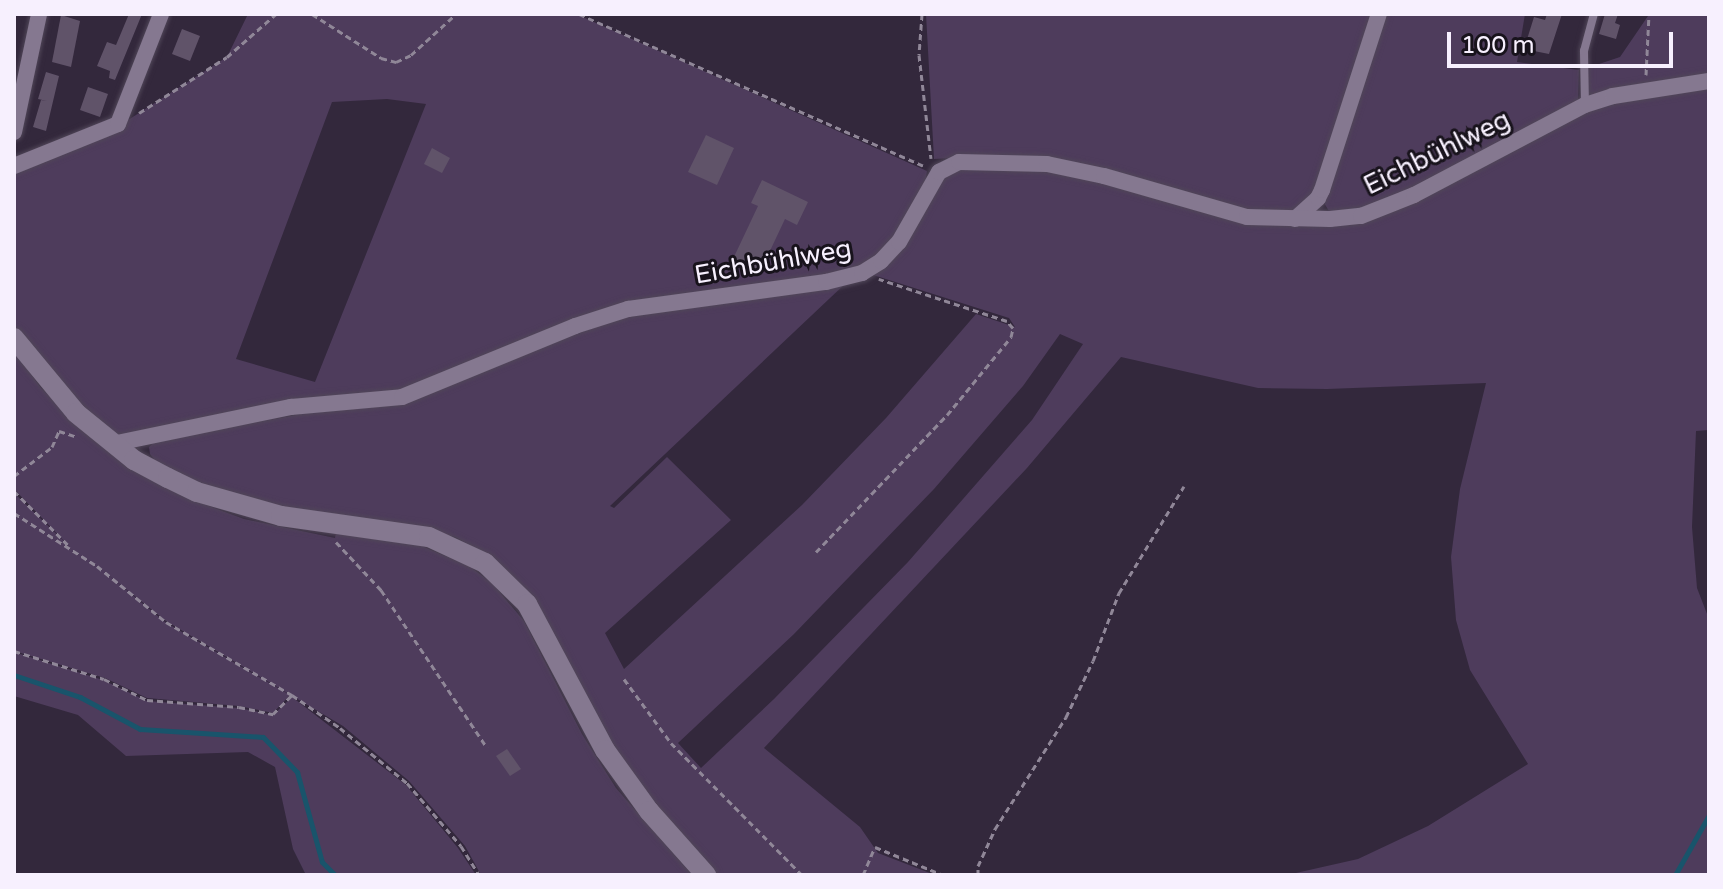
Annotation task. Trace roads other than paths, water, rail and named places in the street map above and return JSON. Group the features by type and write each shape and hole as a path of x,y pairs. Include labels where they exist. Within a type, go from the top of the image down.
{"street":[{"path":"14,132 39,14"},
{"path":"14,166 118,124 161,14"},
{"path":"1295,219 1318,198 1322,190 1379,14"},
{"name":"Eichbühlweg","path":"112,444 291,407 402,397 575,326 628,309 826,282 862,273 881,261 899,242 939,172 959,162 1047,164 1104,176 1247,217 1295,219 1361,216 1389,207 1585,105 1709,81"},
{"path":"14,338 76,413 112,444 134,460 197,492 281,516 429,537 470,553 509,585 540,623 605,750 649,811 706,875"}],"lane":[{"path":"1585,105 1584,51 1594,14"}],"waterway":[{"path":"14,675 80,697 140,729 263,737 297,772 322,862 335,875"},
{"path":"1675,875 1709,815"}]}
